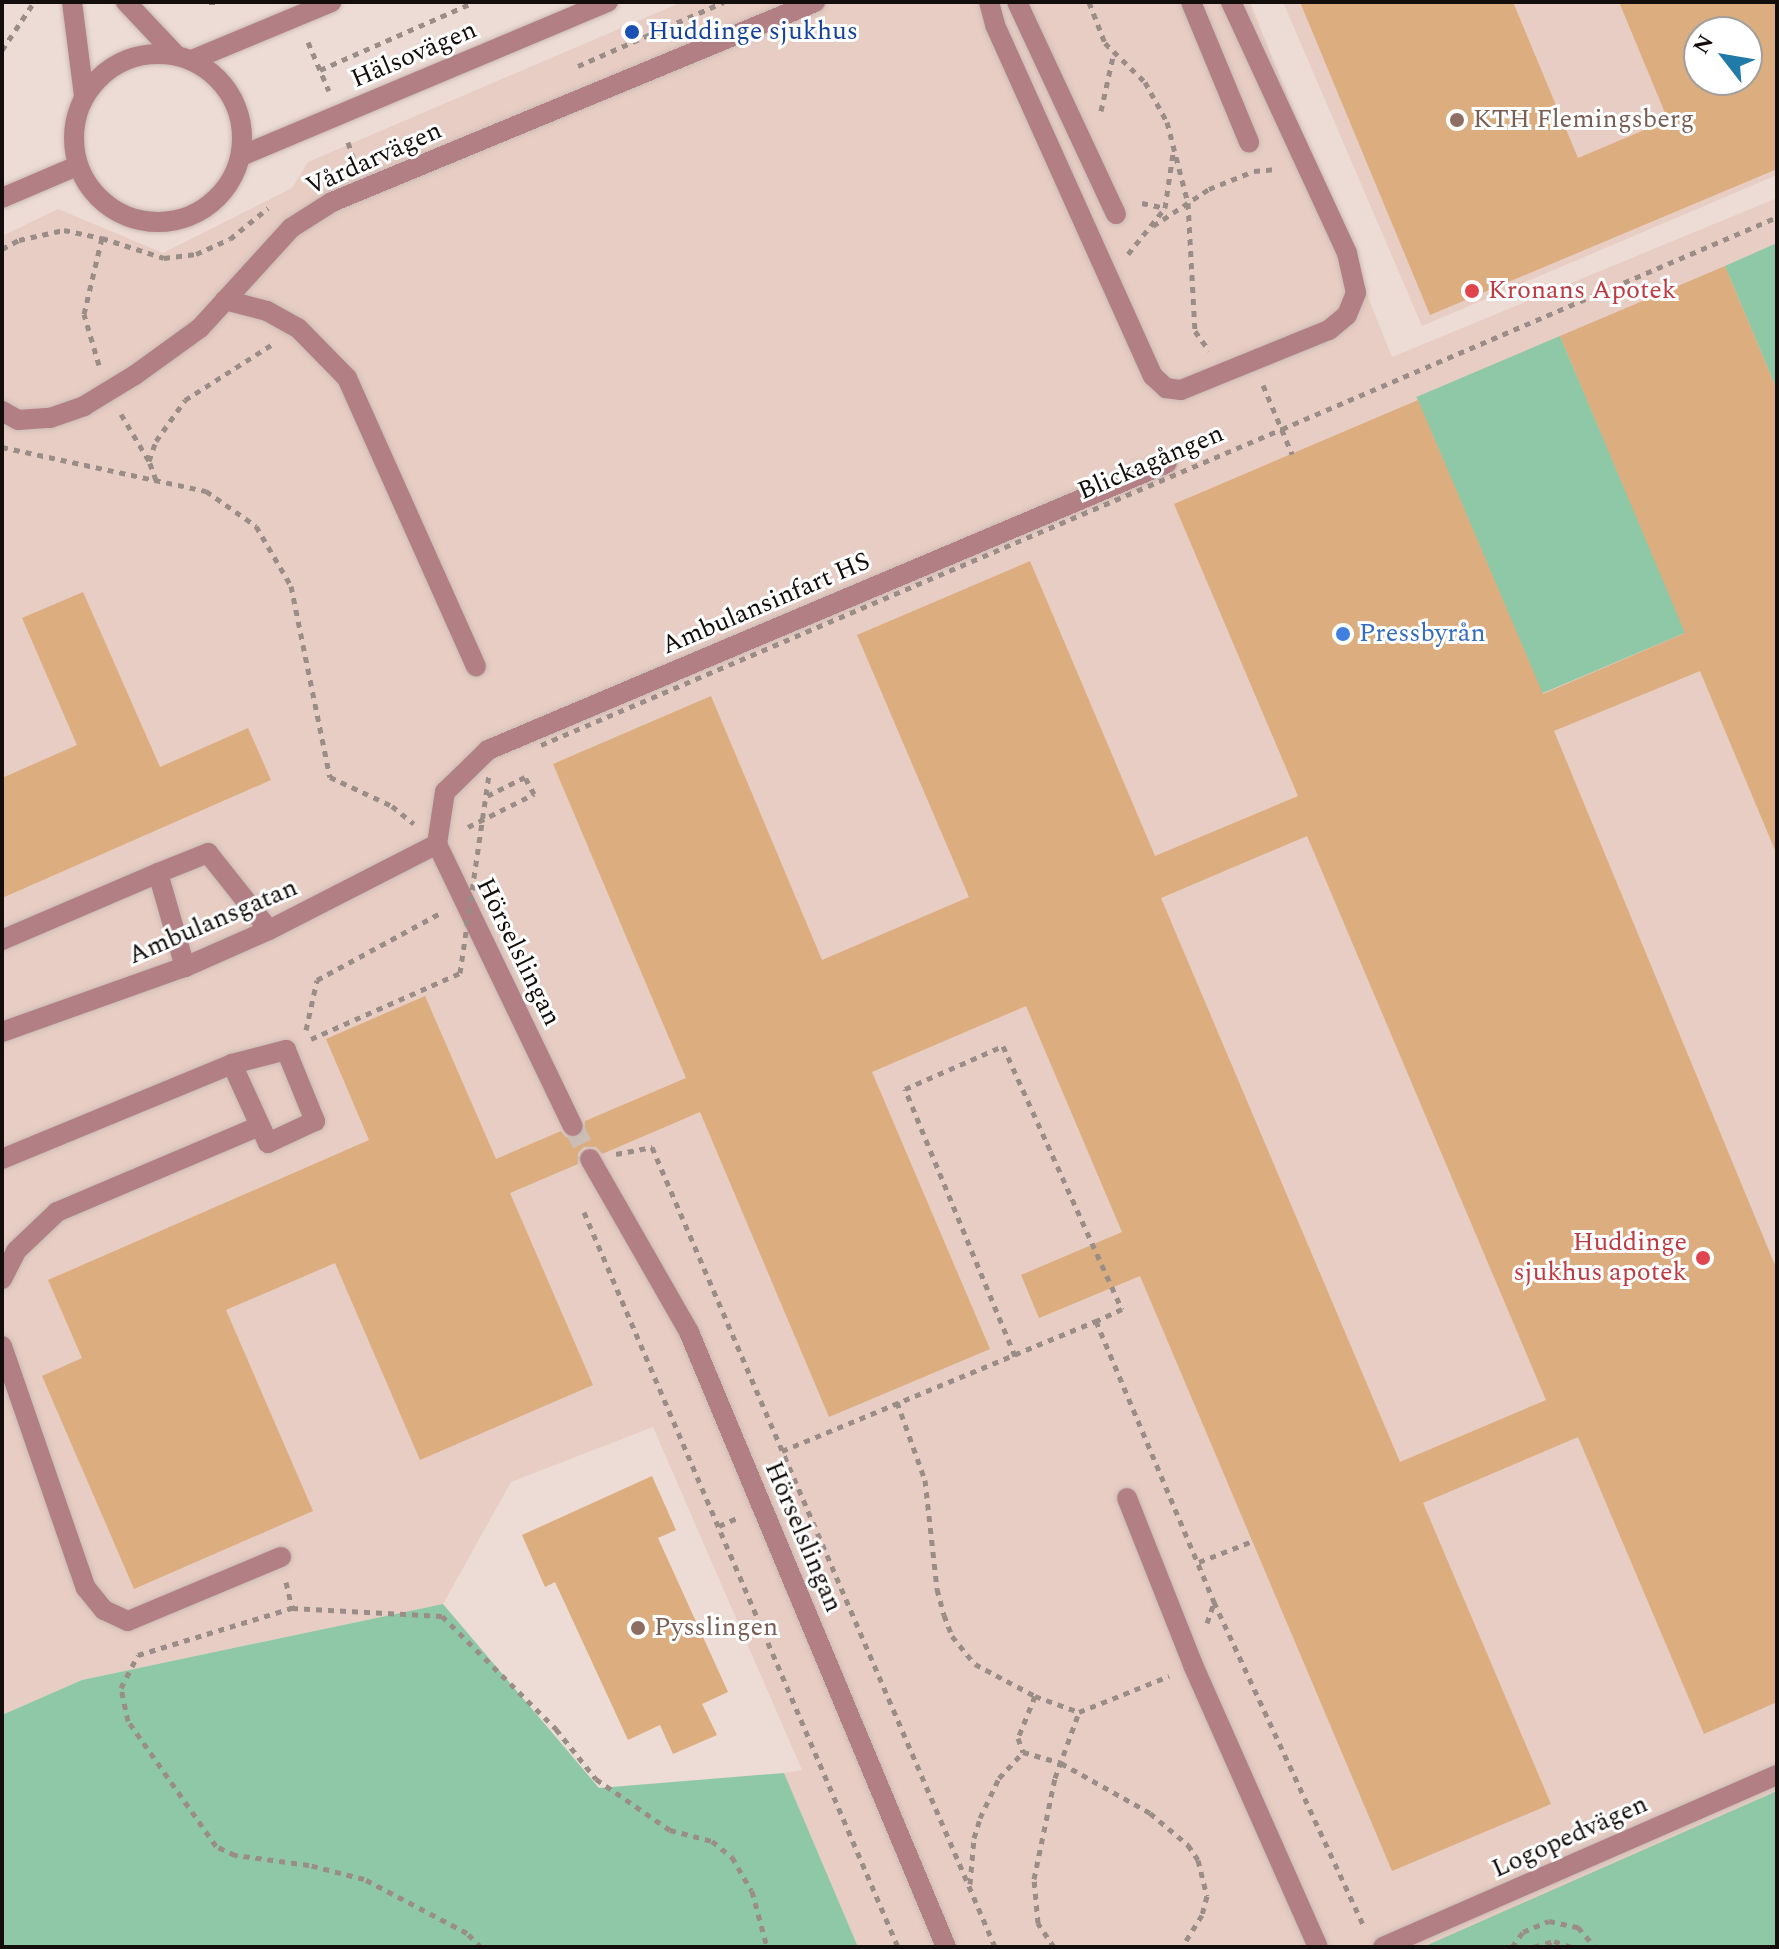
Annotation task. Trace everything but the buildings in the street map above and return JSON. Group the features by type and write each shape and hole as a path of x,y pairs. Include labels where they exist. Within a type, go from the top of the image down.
{"street":[{"path":"72,2 84,96"},
{"path":"126,2 184,57 211,72 227,89 238,109 243,132 241,156 232,179 217,198 198,213 163,222 127,217 106,205 88,187 77,166 73,142 75,118 84,96 101,75 123,60 149,53 184,57 331,2"},
{"name":"Hälsovägen","path":"241,156 608,2"},
{"name":"Vårdarvägen","path":"2,411 18,420 50,418 84,406 108,392 200,328 291,228 332,202 815,2"},
{"path":"989,2 995,25 1153,376 1166,388 1181,390 1329,330 1347,315 1356,293 1347,253 1231,2"},
{"path":"1017,2 1116,214"},
{"path":"1191,2 1249,142"},
{"path":"2,198 77,166"},
{"path":"225,300 267,311 298,328 347,378 476,666"},
{"name":"Ambulansinfart HS","path":"437,844 445,792 488,750 1167,463"},
{"name":"Hörselslingan","path":"437,844 573,1126"},
{"name":"Ambulansgatan","path":"2,1032 185,967 269,930 437,844"},
{"path":"2,940 208,853 269,930"},
{"path":"158,873 185,967"},
{"path":"2,1159 232,1064 286,1050 315,1121 268,1143 232,1064"},
{"path":"2,1279 16,1251 57,1212 260,1126"},
{"name":"Hörselslingan","path":"590,1159 689,1332 946,1947"},
{"path":"2,1346 86,1588 104,1610 128,1621 281,1557"},
{"path":"1127,1498 1193,1665 1318,1947"},
{"name":"Logopedvägen","path":"1383,1947 1777,1775"}],"path":[{"path":"2,50 34,2"},
{"path":"209,2 216,2"},
{"path":"320,70 474,2"},
{"path":"1089,2 1105,43 1145,82 1158,101 1174,148 1188,203 1195,331 1207,349 1252,362 1292,454"},
{"path":"297,16 339,115 355,164 343,169"},
{"path":"1107,274 1153,226 1165,208 1174,148"},
{"path":"1153,226 1209,189 1254,171 1307,166"},
{"path":"2,249 19,240 64,230 102,238 164,258 196,254 230,239 271,206"},
{"name":"Blickagången","path":"541,745 1777,217"},
{"path":"102,238 84,314 108,392 149,461 156,481"},
{"path":"149,461 156,441 185,400 298,328"},
{"path":"2,447 206,491 256,526 291,586 330,777 392,806 437,844"},
{"path":"464,900 317,980 304,1042 460,973 489,774"},
{"path":"487,796 525,777 534,794 491,815"},
{"path":"782,1451 1015,1356 1122,1309 1003,1046 905,1089 1015,1356"},
{"path":"590,1159 652,1147 995,1947"},
{"path":"580,1202 898,1947"},
{"path":"1096,1321 1214,1602 1367,1933"},
{"path":"897,1402 925,1480 937,1589 952,1636 975,1664 1035,1696 1079,1712 1193,1665 1214,1602"},
{"path":"1199,1562 1253,1541"},
{"path":"481,1947 467,1933 364,1879 309,1865 235,1855 216,1846 128,1721 121,1688 138,1655 292,1608 442,1616 556,1729 596,1779 670,1830 712,1841 732,1857 752,1891 767,1947"},
{"path":"1023,1752 1018,1738 1035,1696"},
{"path":"1054,1947 1038,1923 1034,1879 1061,1763 1079,1712"},
{"path":"970,1889 974,1838 984,1807 999,1778 1023,1752"},
{"path":"1023,1752 1061,1763 1150,1813 1188,1845 1204,1876 1207,1896 1202,1915 1182,1947"},
{"path":"1512,1947 1523,1932 1535,1924 1564,1922 1578,1927 1595,1947"},
{"path":"1519,1923 1523,1932"},
{"path":"1534,1947 1554,1941 1571,1947"}],"shaded area":[{"path":"682,2 1250,2 1392,357 1777,198 1777,1947 858,1947 784,1773 802,1770 653,1427 511,1482 443,1604 82,1680 2,1715 2,236 58,209 163,253 292,188 308,162"},
{"name":"KTH Flemingsberg","path":"1283,2 1777,2 1777,175 1422,326"}],"green space":[{"path":"1777,243 1777,390 1725,266"},
{"path":"1560,336 1686,632 1542,693 1416,397"},
{"path":"443,1604 599,1788 784,1773 858,1947 2,1947 2,1715 82,1680"},
{"path":"1777,1791 1777,1947 1423,1947"}],"tunnel":[{"path":"573,1126 590,1159"}],"place":[{"name":"Huddinge sjukhus","path":"632,32"},
{"name":"KTH Flemingsberg","path":"1457,120"},
{"name":"Kronans Apotek","path":"1472,291"},
{"name":"Pressbyrån","path":"1343,634"},
{"name":"Huddinge sjukhus apotek","path":"1703,1258"},
{"name":"Pysslingen","path":"638,1628"}]}
